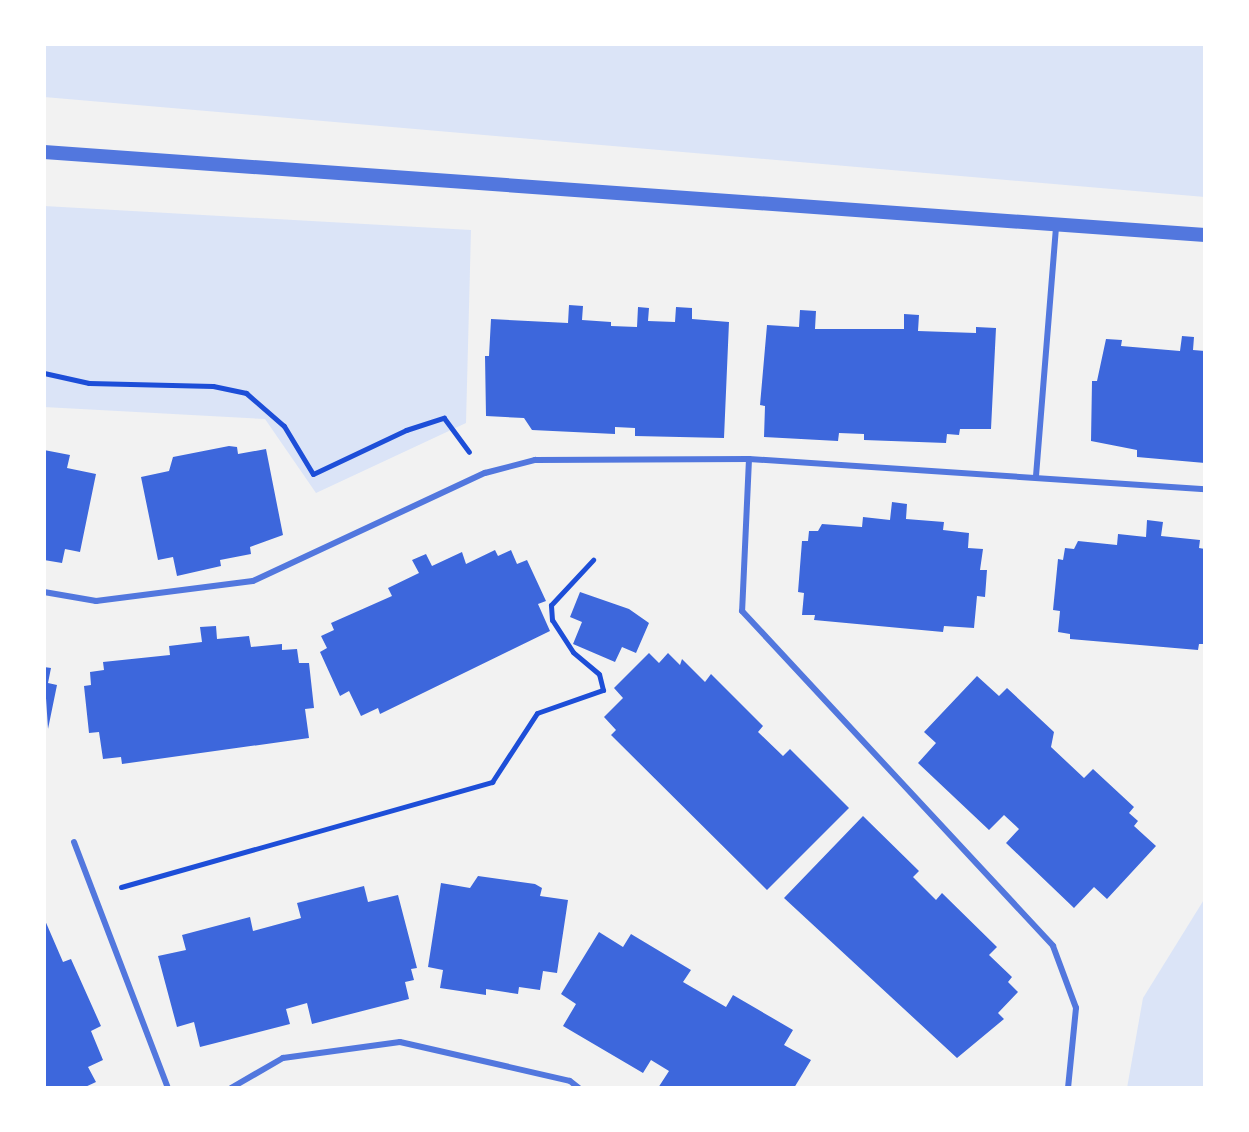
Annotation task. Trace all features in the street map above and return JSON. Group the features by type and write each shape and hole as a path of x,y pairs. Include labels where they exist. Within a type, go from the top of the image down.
{"street":[{"path":"44,152 1057,222 1205,235"}],"lane":[{"path":"1036,476 1057,222"},
{"path":"749,459 742,611 1053,946 1076,1008 1068,1088"},
{"path":"44,592 96,601 253,581 485,473 535,460 749,459 1205,489"},
{"path":"74,842 168,1088"},
{"path":"231,1088 283,1058 400,1042 570,1081 579,1088"}],"path":[{"path":"44,373 89,383 213,386 246,393 284,426 313,474 406,430 444,418 485,473"},
{"path":"93,895 492,782 537,713 603,690 599,674 573,652 552,620 551,605 593,560"}],"shaded area":[{"path":"44,44 1205,44 1205,197 44,97"},
{"path":"44,206 471,230 466,423 316,493 265,419 44,407"},
{"path":"1205,898 1205,1088 1127,1088 1143,998"}],"building":[{"path":"569,305 583,306 582,320 611,322 611,326 637,327 638,307 649,308 648,321 675,322 676,307 692,308 692,319 729,322 724,438 635,436 635,428 615,427 615,434 532,430 524,418 486,416 485,356 489,356 491,319 568,323"},
{"path":"800,310 816,311 815,329 904,329 904,314 919,315 918,331 976,333 976,327 996,328 991,429 960,429 959,435 947,434 946,443 864,440 864,434 839,433 838,441 764,437 765,406 760,405 767,325 799,327"},
{"path":"1182,336 1194,337 1193,350 1205,351 1205,463 1137,457 1137,450 1091,441 1092,381 1097,381 1106,339 1122,340 1121,346 1180,351"},
{"path":"237,447 238,454 266,449 283,535 250,547 251,554 220,560 221,566 177,576 173,557 158,560 141,477 169,471 173,457"},
{"path":"44,450 70,455 67,468 96,474 80,552 65,549 62,563 44,560"},
{"path":"892,502 907,504 906,519 944,522 943,530 969,533 968,548 983,549 980,570 987,570 985,597 977,596 974,628 944,626 943,632 814,620 815,615 802,615 804,593 798,592 802,541 808,541 809,531 818,531 822,524 862,527 863,517 890,520"},
{"path":"1147,520 1163,522 1161,536 1200,540 1199,548 1205,549 1205,644 1199,644 1198,650 1070,639 1070,634 1058,632 1060,611 1053,610 1058,559 1063,560 1065,548 1074,549 1078,541 1117,545 1118,534 1146,537"},
{"path":"495,550 498,556 511,550 517,564 527,560 546,601 538,604 550,631 380,714 378,708 361,716 349,691 340,696 320,652 327,648 321,636 334,630 331,623 392,596 388,588 419,573 412,560 426,554 432,566 462,552 466,564"},
{"path":"580,592 629,609 649,623 636,653 622,647 615,662 573,644 582,622 570,617"},
{"path":"216,626 217,639 249,636 251,647 282,644 282,650 297,649 299,663 309,663 314,708 305,709 309,738 122,764 121,757 103,759 99,732 89,733 84,686 91,685 90,672 104,670 103,662 170,655 169,646 202,642 200,627"},
{"path":"649,653 659,663 668,653 680,665 682,659 705,682 711,674 763,726 758,732 783,756 790,749 849,808 767,890 611,735 616,730 604,717 623,698 614,688"},
{"path":"44,667 51,668 48,683 57,685 48,729"},
{"path":"977,676 999,696 1007,688 1054,732 1051,747 1084,778 1093,769 1134,807 1129,813 1138,821 1134,826 1156,846 1107,899 1094,887 1074,908 1006,843 1019,829 1004,815 989,830 918,763 936,743 924,732"},
{"path":"863,816 919,871 913,877 936,900 942,893 997,947 989,955 1012,977 1008,982 1018,992 998,1013 1004,1019 957,1058 784,898"},
{"path":"478,876 535,884 542,888 540,896 568,900 557,973 543,971 540,990 519,987 518,994 486,989 486,995 440,988 443,970 428,967 441,883 470,888"},
{"path":"364,886 368,902 398,895 417,968 411,969 414,980 405,982 409,999 312,1024 307,1003 286,1009 290,1024 200,1047 194,1022 177,1027 158,956 186,950 182,935 250,917 253,931 301,918 297,903"},
{"path":"44,918 63,962 71,959 101,1026 91,1031 103,1060 88,1067 96,1082 83,1088 44,1088"},
{"path":"599,932 623,947 631,934 691,970 683,982 726,1007 733,995 793,1030 784,1045 811,1060 794,1088 658,1088 669,1071 651,1060 643,1073 563,1026 576,1004 561,994"}]}
